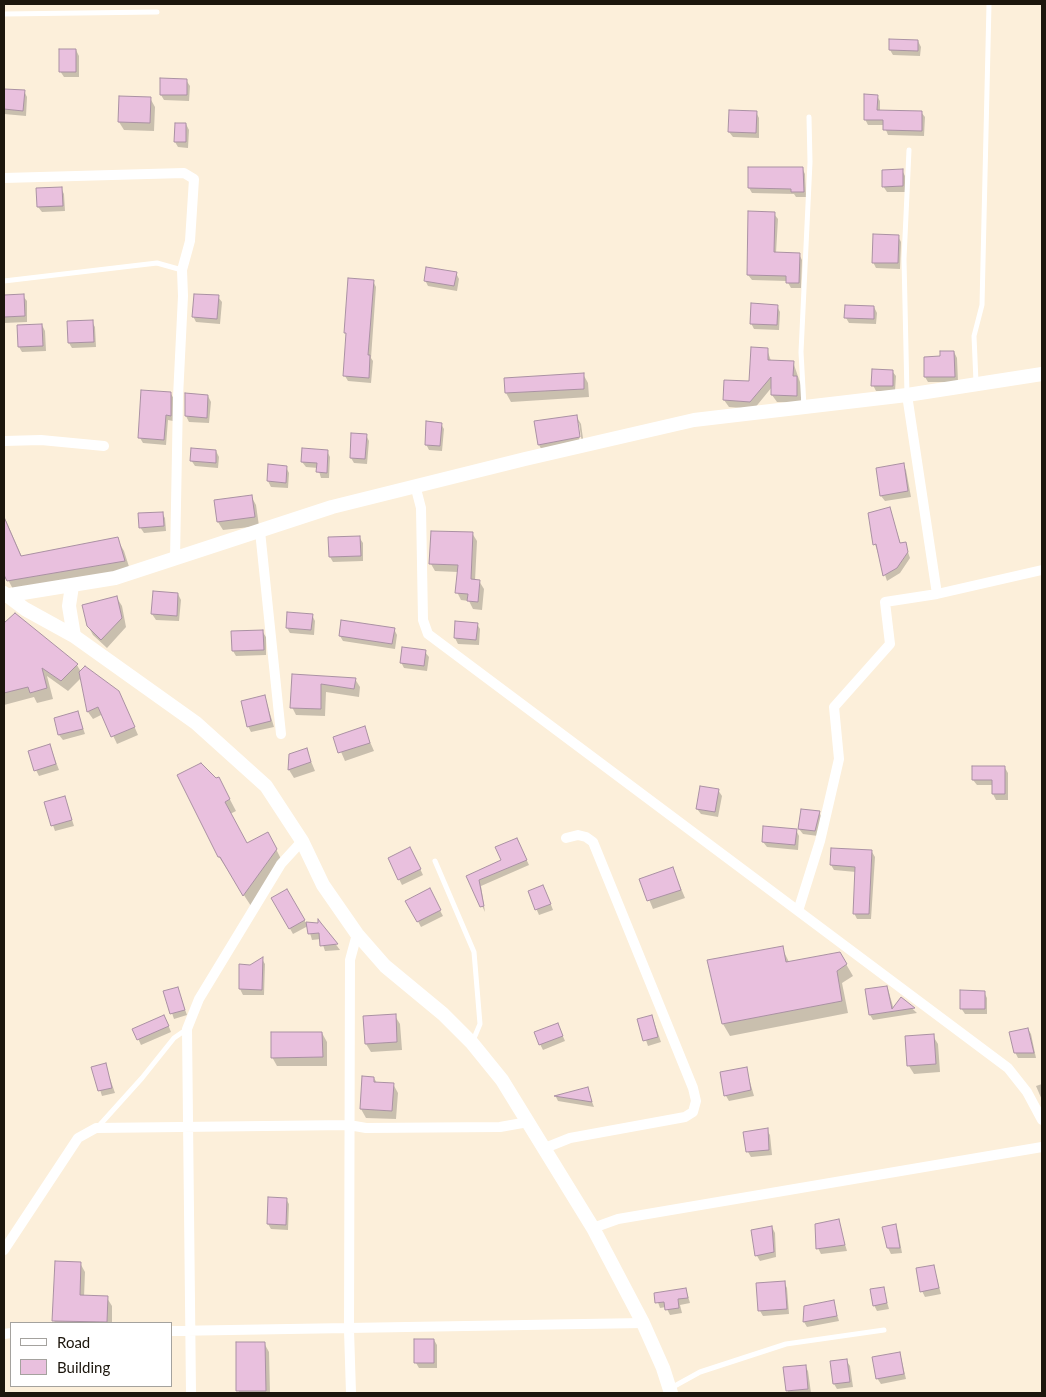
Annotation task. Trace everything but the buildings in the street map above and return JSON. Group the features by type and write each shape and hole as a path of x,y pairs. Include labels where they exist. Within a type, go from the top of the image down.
{"street":[{"path":"4,178 184,173 194,179 190,240 182,270 184,296 178,396 176,559"},
{"path":"5,594 72,586 115,578 332,507 415,485 694,420 907,395 1042,374"},
{"path":"907,395 937,594"},
{"path":"4,441 41,440 104,446"},
{"path":"415,485 422,508 424,620 428,634 1008,1068 1027,1092 1042,1120"},
{"path":"260,531 281,734"},
{"path":"798,911 820,841 839,759 834,707 890,644 885,602 937,594 1042,570"},
{"path":"72,586 68,606 74,636"},
{"path":"5,594 25,609 74,636 196,723 236,756 266,786 302,841 322,885 357,934 385,966 443,1014 472,1043 502,1080 593,1228 643,1324 671,1391"},
{"path":"545,1148 570,1138 685,1117 692,1112 696,1101 693,1088 592,842 586,837 578,835 566,838"},
{"path":"190,1393 187,1029 199,999 281,864 302,841"},
{"path":"351,1393 348,1125 350,960 357,934"},
{"path":"4,1250 78,1138 96,1128 348,1125 366,1128 500,1127 528,1122"},
{"path":"593,1228 618,1219 1042,1147"},
{"path":"172,1331 349,1330 536,1324 643,1324"}],"lane":[{"path":"976,383 974,336 982,305 989,4"},
{"path":"4,14 157,12"},
{"path":"804,407 800,352 810,162 809,117"},
{"path":"907,395 904,260 909,150"},
{"path":"4,281 157,263 182,270"},
{"path":"435,861 474,952 480,1024 472,1043"},
{"path":"96,1128 142,1078 174,1038 187,1029"},
{"path":"671,1391 700,1372 786,1344 884,1330"}]}
